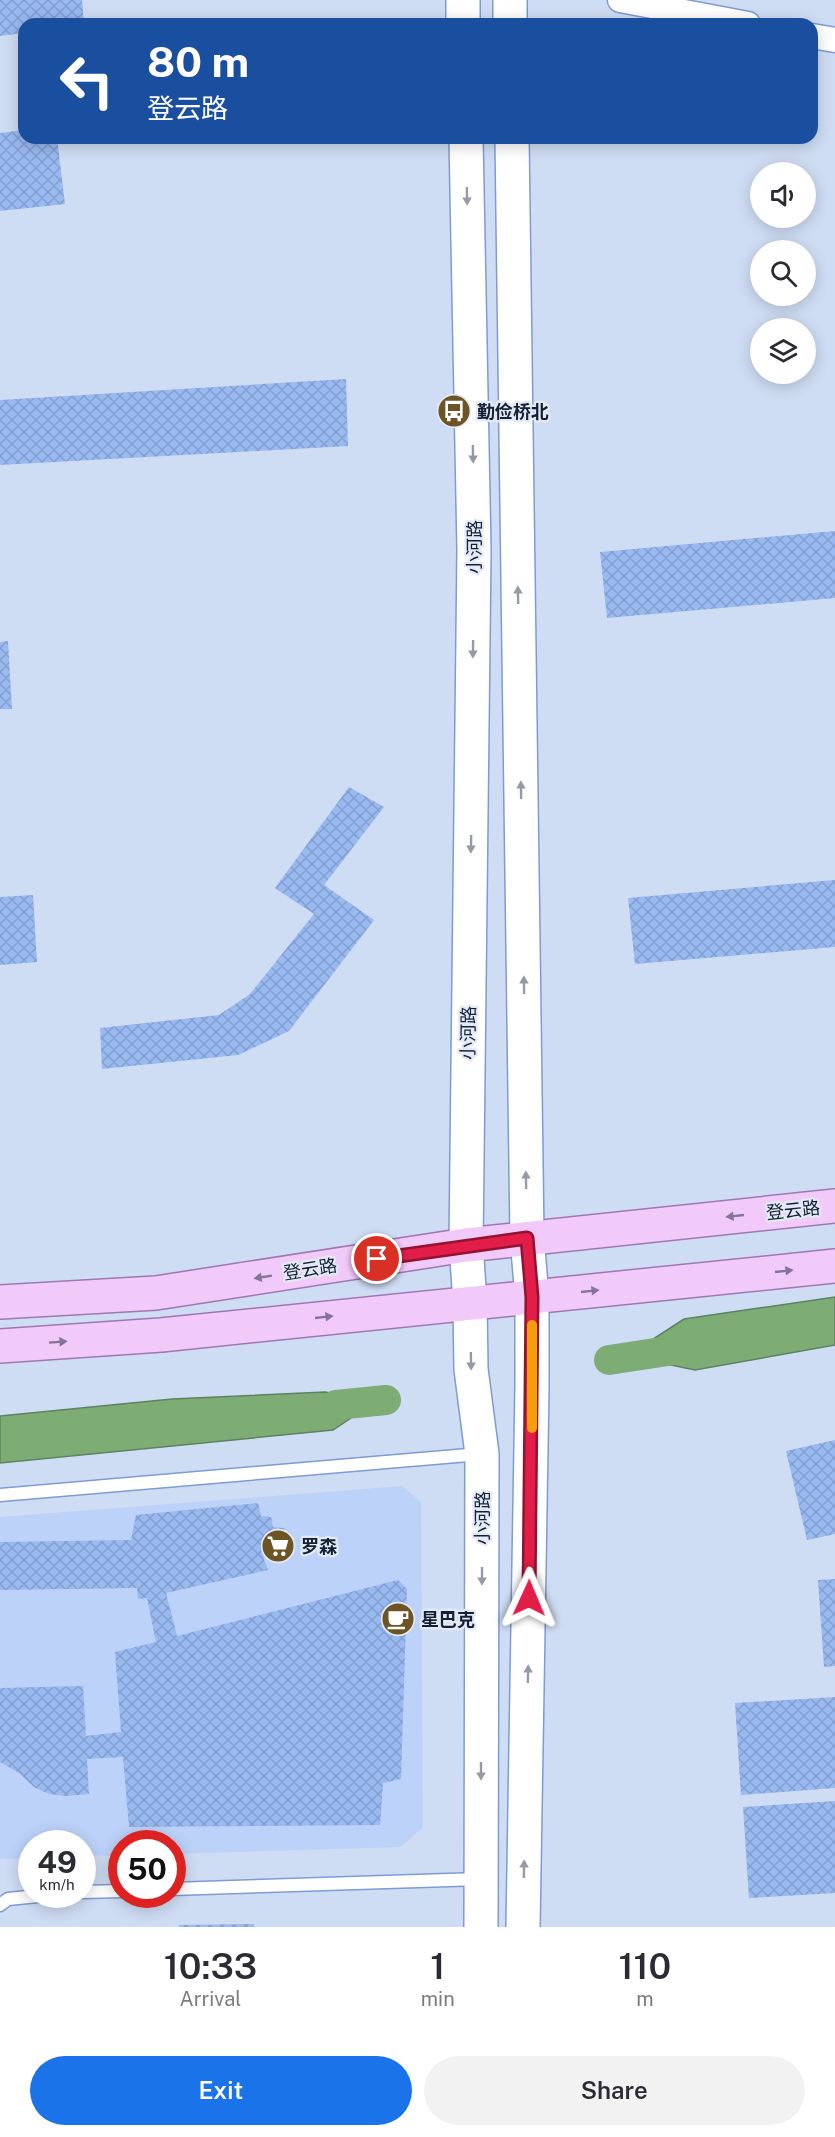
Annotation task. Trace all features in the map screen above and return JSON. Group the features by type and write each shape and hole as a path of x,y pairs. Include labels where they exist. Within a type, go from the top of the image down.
{"main road":[{"path":"463,0 463,18"},
{"path":"510,0 510,18"},
{"name":"小河路","path":"466,144 474,550 466,1245 471,1369 482,1454 481,1927"},
{"path":"512,144 527,1238 532,1297 532,1457 524,1927"},
{"name":"登云路","path":"0,1302 156,1293 466,1245 835,1206"},
{"path":"0,1346 161,1335 835,1266"}],"street":[{"path":"620,0 716,18"},
{"path":"818,37 835,40"}],"lane":[{"path":"0,1495 482,1454"},
{"path":"186,1889 481,1879"},
{"path":"0,1905 8,1899 18,1898"}],"shaded area":[{"path":"835,1297 835,1345 695,1370 627,1356 684,1319"},
{"path":"325,1392 375,1402 333,1430 0,1463 0,1416 172,1399"},
{"path":"402,1486 421,1502 423,1827 401,1847 186,1854 186,1830 108,1830 108,1855 96,1856 96,1830 18,1830 18,1858 0,1859 0,1517"}],"building":[{"path":"0,0 82,0 84,18 18,18 18,34 0,36"},
{"path":"18,131 18,144 58,144 65,204 0,211 0,133"},
{"path":"346,379 348,446 0,465 0,400"},
{"path":"835,531 835,598 607,618 600,552"},
{"path":"8,641 12,709 0,709 0,642"},
{"path":"349,787 384,807 324,885 374,920 289,1031 238,1055 102,1069 100,1028 219,1015 250,994 314,914 275,888"},
{"path":"835,880 835,947 635,964 628,898"},
{"path":"33,895 37,962 0,965 0,897"},
{"path":"835,1440 835,1534 807,1540 786,1451"},
{"path":"258,1503 261,1516 271,1517 273,1527 284,1528 288,1553 263,1557 268,1570 166,1593 177,1636 398,1580 407,1589 401,1779 383,1783 380,1825 129,1827 123,1757 87,1759 89,1794 66,1796 49,1794 34,1787 19,1773 0,1762 0,1688 83,1686 86,1736 121,1732 115,1652 156,1642 147,1598 138,1599 137,1588 0,1590 0,1542 131,1540 136,1515"},
{"path":"835,1579 835,1666 824,1667 818,1580"},
{"path":"835,1697 835,1788 741,1795 735,1703"},
{"path":"835,1801 835,1893 749,1898 743,1807"},
{"path":"254,1924 254,1927 179,1927 179,1925"}],"waterway":[{"path":"609,1360 668,1351"},
{"path":"336,1405 386,1400"}],"slow traffic":[{"path":"532,1325 532,1428"}],"place":[{"name":"勤俭桥北","path":"454,411"},
{"name":"罗森","path":"278,1546"},
{"name":"星巴克","path":"398,1619"}],"route":[{"path":"377,1259 527,1238 532,1297 529,1598"}]}
